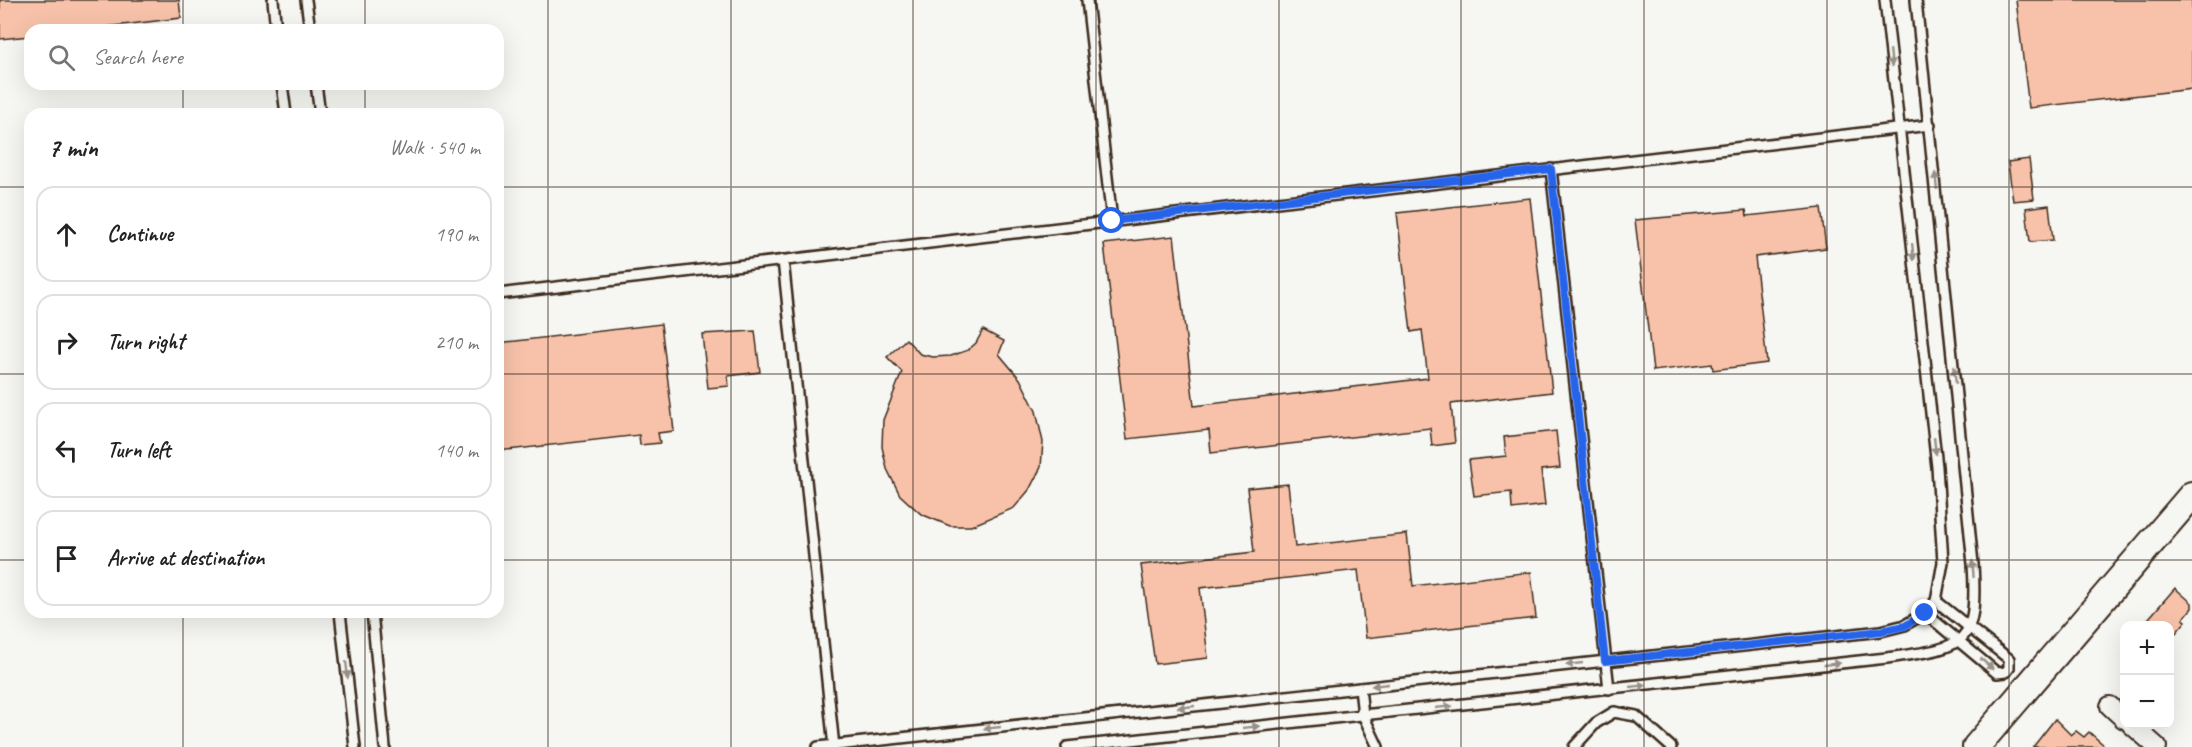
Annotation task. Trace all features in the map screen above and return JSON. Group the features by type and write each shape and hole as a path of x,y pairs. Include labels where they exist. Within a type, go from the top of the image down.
{"street":[{"path":"1976,747 2188,508"},
{"path":"2110,706 2120,715"},
{"path":"2137,729 2157,747"}],"lane":[{"path":"273,0 275,24"},
{"path":"306,0 309,24"},
{"path":"1087,0 1112,221"},
{"path":"818,747 1881,631 1905,626 1925,613 1936,601 1943,562 1937,467 1885,0"},
{"path":"1067,747 1887,658 1937,650 1960,641 1971,627 1974,610 1973,564 1916,0"},
{"path":"283,90 285,108"},
{"path":"317,90 319,108"},
{"path":"504,293 1930,125"},
{"path":"1551,169 1609,689"},
{"path":"783,260 834,746"},
{"path":"1925,613 1996,673 2001,674 2009,668 2009,659 1936,601"},
{"path":"341,618 355,747"},
{"path":"373,618 385,747"},
{"path":"1360,688 1363,715 1378,747"},
{"path":"1574,747 1596,723 1614,712 1636,716 1671,747"}],"building":[{"path":"0,0 179,0 181,18 130,24 24,24 24,37 0,39"},
{"path":"2016,0 2192,0 2192,89 2029,108"},
{"path":"2029,159 2034,199 2013,201 2008,162"},
{"path":"1530,198 1552,392 1451,404 1455,443 1432,446 1430,428 1211,453 1209,430 1127,439 1104,244 1174,236 1194,406 1428,378 1422,330 1411,332 1397,213"},
{"path":"2049,205 2053,240 2030,242 2026,208"},
{"path":"1821,208 1826,248 1755,257 1767,363 1713,370 1712,364 1653,371 1635,220 1746,210 1747,216"},
{"path":"661,324 674,431 658,433 660,443 640,445 639,435 504,450 504,342"},
{"path":"983,330 1004,341 999,354 1020,379 1036,411 1043,442 1041,467 1029,490 1014,508 971,526 950,526 921,514 900,495 887,469 882,447 883,420 902,372 887,357 906,339 920,354 933,357 951,356 968,350 976,343"},
{"path":"755,331 760,372 728,376 729,386 708,388 702,334"},
{"path":"1556,431 1560,468 1541,470 1545,505 1512,509 1511,492 1474,496 1469,460 1506,456 1504,437"},
{"path":"1288,484 1295,547 1407,534 1413,586 1531,572 1536,618 1366,638 1358,570 1200,588 1208,658 1155,664 1141,565 1254,552 1247,488"},
{"path":"2175,588 2192,603 2192,608 2183,619 2186,621 2174,635 2174,621 2146,621"},
{"path":"2055,719 2071,735 2076,731 2084,737 2089,732 2106,747 2033,747"}],"route":[{"path":"1112,221 1551,169 1605,661 1881,631 1905,626 1925,613"}]}
